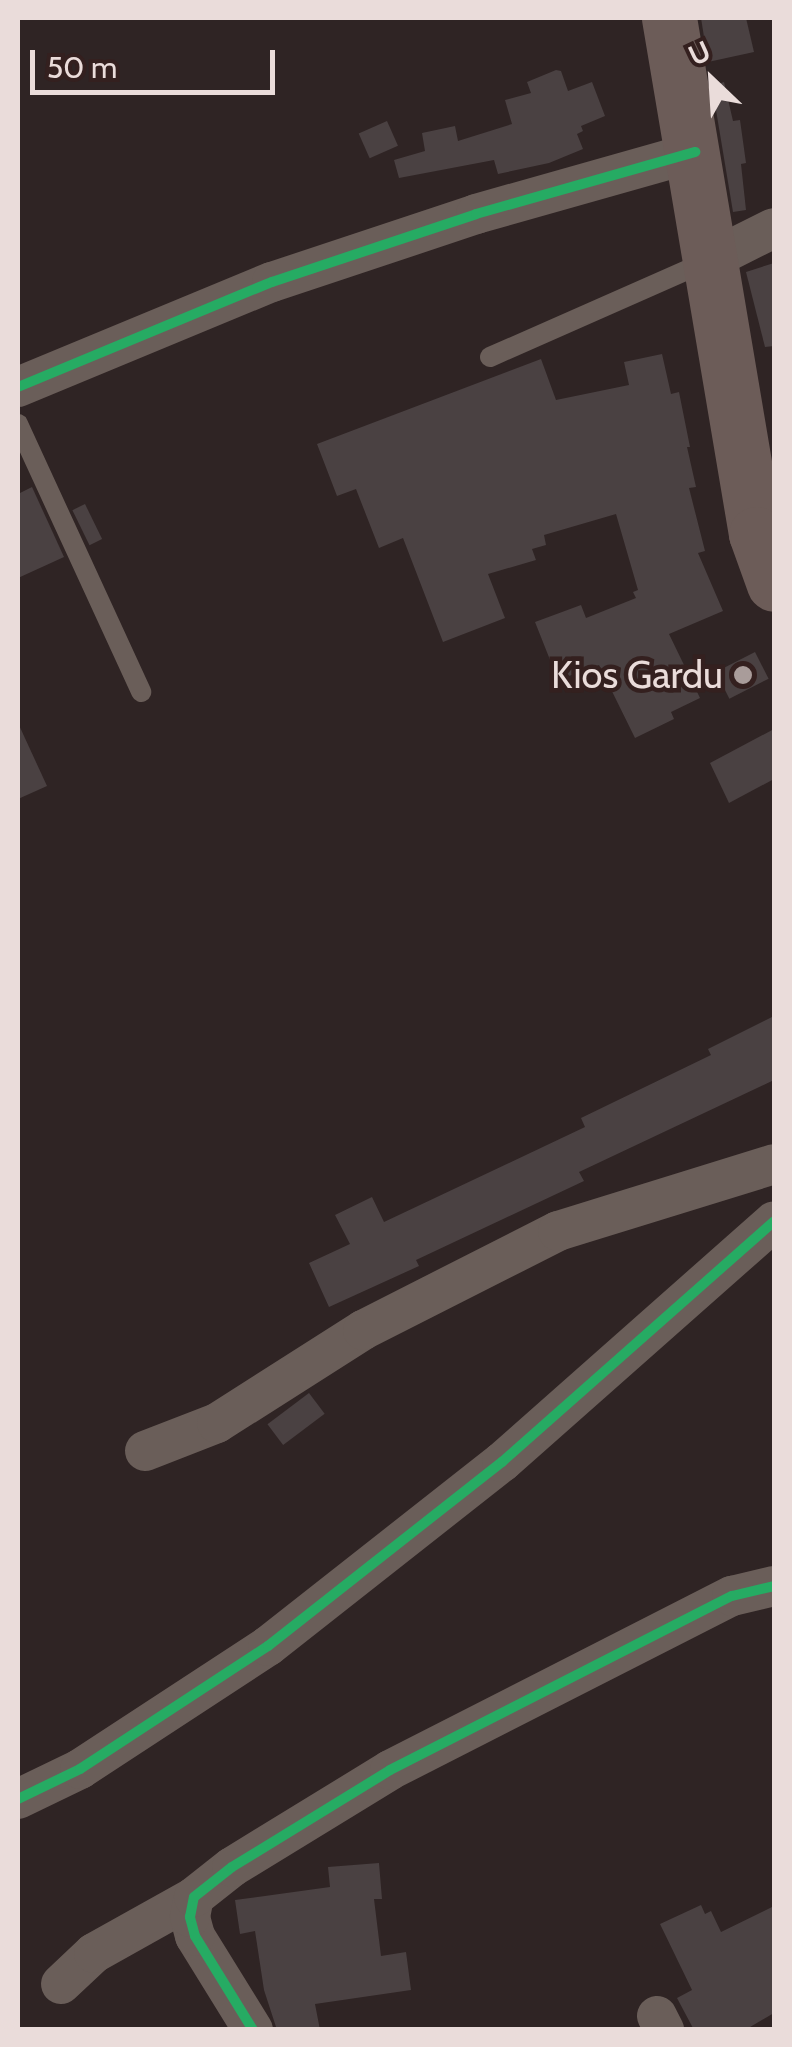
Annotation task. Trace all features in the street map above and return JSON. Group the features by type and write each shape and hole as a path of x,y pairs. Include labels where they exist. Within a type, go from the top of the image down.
{"highway":[{"path":"669,18 768,549"}],"street":[{"path":"18,387 272,282 476,214 695,152"},
{"path":"712,259 774,228"},
{"path":"145,1451 217,1423 363,1330 558,1231 774,1164"},
{"path":"18,1800 80,1769 268,1646 502,1462 774,1221"},
{"path":"61,1984 94,1953 194,1898 232,1867 390,1770 732,1596 774,1586"},
{"path":"194,1898 190,1916 195,1936 252,2030"}],"lane":[{"path":"490,357 712,259"},
{"path":"18,424 141,692"}],"building":[{"path":"701,18 746,18 754,52 708,62"},
{"path":"561,71 568,91 592,82 605,116 581,126 583,131 577,134 583,149 549,163 498,174 494,160 399,178 394,160 425,151 422,133 455,126 458,141 512,124 505,100 531,93 527,82"},
{"path":"724,82 733,121 740,120 746,163 741,164 746,210 733,212 712,86"},
{"path":"387,121 398,146 370,158 359,134"},
{"path":"774,263 774,346 765,347 746,272"},
{"path":"662,354 671,394 679,392 690,447 696,487 689,488 705,551 698,553 723,611 669,634 700,698 671,712 674,719 635,738 599,665 558,680 535,622 581,605 586,618 636,598 633,592 638,590 616,514 544,535 546,545 532,549 536,560 488,574 505,618 443,642 403,538 379,548 356,489 337,496 317,444 541,359 556,400 629,385 624,362"},
{"path":"32,487 64,557 18,578 18,494"},
{"path":"85,504 102,539 90,545 72,510"},
{"name":"Kios Gardu","path":"755,652 769,679 729,699 716,672"},
{"path":"18,723 47,786 18,799"},
{"path":"774,729 774,779 729,803 710,763"},
{"path":"774,1016 774,1080 579,1172 584,1181 416,1260 419,1266 329,1307 309,1263 350,1244 335,1215 372,1197 384,1222 585,1127 581,1118 711,1055 708,1049"},
{"path":"309,1393 325,1414 283,1445 267,1424"},
{"path":"379,1863 382,1899 374,1899 381,1956 406,1952 411,1990 315,2004 320,2030 277,2030 264,1990 255,1931 240,1934 235,1900 330,1887 328,1867"},
{"path":"701,1905 705,1914 711,1911 721,1932 774,1906 774,2013 745,2030 694,2030 677,1998 692,1990 660,1924"}],"cycle path":[{"path":"18,387 272,282 476,214 695,152"},
{"path":"18,1799 80,1769 268,1646 502,1462 774,1221"},
{"path":"253,2030 195,1936 190,1917 194,1897 232,1867 390,1770 732,1596 774,1586"}],"place":[{"name":"Kios Gardu","path":"743,675"}]}
